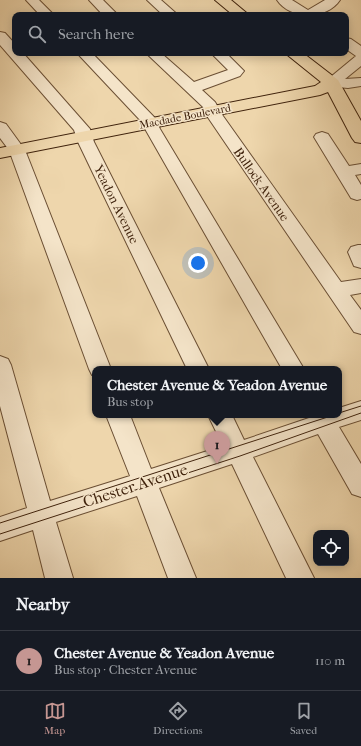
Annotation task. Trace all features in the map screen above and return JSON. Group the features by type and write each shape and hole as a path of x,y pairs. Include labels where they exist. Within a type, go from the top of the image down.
{"main road":[{"path":"222,0 238,12"},
{"path":"297,56 332,83 361,138"},
{"name":"Macdade Boulevard","path":"9,152 320,90 332,83"}],"street":[{"path":"32,0 44,12"},
{"path":"94,0 108,12"},
{"path":"153,0 168,12"},
{"path":"283,0 302,12"},
{"path":"315,12 334,0"},
{"name":"Yeadon Avenue","path":"0,36 12,50"},
{"path":"349,44 361,53"},
{"name":"Yeadon Avenue","path":"18,56 82,129 84,136 197,366"},
{"path":"87,56 147,118 291,366"},
{"name":"Bullock Avenue","path":"156,56 210,105 215,116 361,326"},
{"path":"192,88 238,71 221,56"},
{"name":"Macdade Boulevard","path":"332,83 361,59"},
{"path":"332,83 348,84 361,82"},
{"path":"0,127 9,152 99,366"},
{"path":"322,137 353,170 356,194"},
{"path":"361,252 358,252 361,261"},
{"path":"336,290 361,286"},
{"path":"0,365 58,578"},
{"name":"Chester Avenue","path":"342,414 361,410"},
{"path":"119,418 182,578"},
{"path":"221,418 300,578"},
{"path":"321,419 361,486"},
{"name":"Chester Avenue","path":"0,529 238,452 321,419"}],"tram line":[{"path":"342,412 361,406"},
{"path":"0,534 240,456 361,413"},
{"path":"0,523 325,418"}],"place":[{"name":"Chester Avenue & Yeadon Avenue","path":"217,464"}]}
